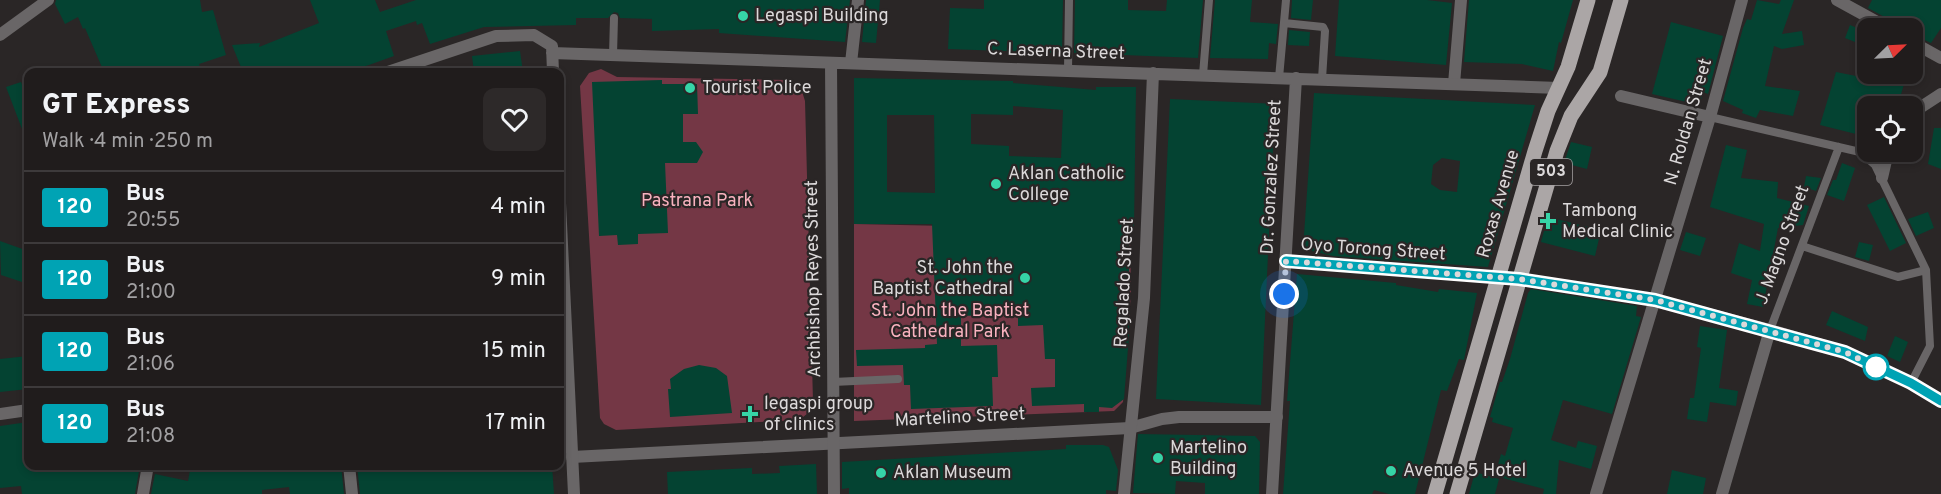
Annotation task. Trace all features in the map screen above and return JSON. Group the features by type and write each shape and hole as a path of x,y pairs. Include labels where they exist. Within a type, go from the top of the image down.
{"main road":[{"name":"Roxas Avenue","path":"1435,494 1542,128 1568,67 1588,0"},
{"name":"503","path":"1457,494 1564,131 1600,72 1621,0"}],"street":[{"path":"0,35 48,0"},
{"path":"851,63 858,0"},
{"path":"1454,84 1461,0"},
{"name":"N. Roldan Street","path":"1596,494 1710,117 1742,0"},
{"path":"1837,0 1870,18"},
{"name":"C. Laserna Street","path":"400,68 496,36 534,35 552,50 612,55 1559,88"},
{"path":"1923,48 1941,58"},
{"path":"552,50 553,68"},
{"name":"Archbishop Reyes Street","path":"831,63 834,494"},
{"name":"Regalado Street","path":"1124,494 1144,298 1153,73"},
{"name":"Dr. Gonzalez Street","path":"1272,494 1296,78"},
{"path":"1923,106 1941,94"},
{"path":"1621,96 1710,117"},
{"path":"1882,178 1886,162"},
{"name":"Oyo Torong Street","path":"1286,261 1519,279 1655,300 1845,352 1911,383 1941,401"},
{"name":"J. Magno Street","path":"1722,494 1770,330"},
{"path":"564,349 574,494"},
{"path":"0,414 24,411"},
{"name":"Martelino Street","path":"572,457 1130,428 1179,417 1276,417"},
{"path":"143,494 147,470"},
{"path":"350,470 352,494"}],"lane":[{"path":"1068,70 1069,0"},
{"path":"1203,75 1209,0"},
{"path":"1280,78 1286,0"},
{"path":"612,55 614,18"},
{"path":"1284,23 1323,27 1325,31 1322,79"},
{"path":"1710,117 1860,152 1875,165 1926,270 1930,346 1911,383"},
{"name":"J. Magno Street","path":"1770,330 1839,147"},
{"path":"1802,246 1898,277 1926,270"},
{"path":"833,382 898,379"}],"green space":[{"name":"Pastrana Park","path":"601,69 617,77 786,80 801,88 805,101 813,401 810,410 803,417 797,420 616,430 604,424 600,418 580,86 589,73"},
{"name":"St. John the Baptist Cathedral Park","path":"854,224 1130,230 1131,293 1123,402 1114,411 854,421"}],"building":[{"path":"56,0 200,0 202,12 213,10 226,55 199,64 200,68 102,68 78,17 65,24 55,4"},
{"path":"310,0 375,0 380,12 416,0 850,0 845,42 719,33 719,29 652,31 652,19 620,18 618,13 614,12 608,18 576,18 576,25 484,27 430,44 422,23 417,25 416,21 386,31 394,56 358,68 241,68 232,45 260,43 259,47 319,23"},
{"path":"866,0 880,0 876,43 862,42"},
{"path":"984,0 1063,0 1062,53 948,49 950,8 984,9"},
{"path":"1075,0 1128,0 1128,10 1166,11 1167,0 1203,0 1198,58 1074,53"},
{"path":"1215,0 1252,0 1250,22 1278,24 1276,44 1269,43 1268,59 1210,58"},
{"path":"1292,0 1313,0 1311,20 1291,18"},
{"path":"1339,0 1427,0 1452,3 1446,65 1335,56"},
{"path":"1469,0 1573,0 1561,43 1559,42 1553,71 1522,64 1464,62"},
{"path":"1757,0 1779,4 1781,0 1794,0 1782,34 1802,31 1804,45 1782,49 1774,46 1765,86 1800,91 1793,116 1760,110 1756,118 1742,113 1743,110 1723,101 1743,28 1747,19 1751,20"},
{"path":"1872,0 1941,0 1941,28 1931,43 1923,39 1923,18 1886,18 1868,8"},
{"path":"1671,22 1723,36 1708,94 1703,92 1700,105 1652,94"},
{"path":"1850,25 1857,28 1857,43 1845,38"},
{"path":"1289,30 1310,32 1309,46 1288,45"},
{"path":"520,51 522,68 474,68 472,56"},
{"path":"1836,72 1857,76 1857,84 1904,84 1900,96 1857,96 1857,134 1820,125"},
{"path":"854,78 1013,81 1013,83 1096,90 1096,87 1136,87 1134,227 1129,227 1129,335 1124,399 1112,408 1099,407 1099,412 1084,412 1084,404 1032,406 1031,388 1055,387 1055,359 1045,359 1043,325 1018,326 1018,314 961,316 961,346 997,345 998,377 992,377 993,406 911,409 910,385 904,385 903,365 857,366 856,350 925,348 925,345 937,344 932,224 854,224","holes":["1013,106 1063,110 1061,158 1009,156 1009,146 971,144 971,114 1013,115","887,115 934,115 935,193 887,192"]},
{"path":"662,80 662,84 697,84 698,114 683,114 683,142 696,142 703,152 697,163 665,163 668,233 638,234 638,244 618,245 617,235 599,236 592,82"},
{"path":"21,82 24,91 24,134 6,87"},
{"path":"1314,93 1535,105 1488,267 1333,256 1303,249","holes":["1442,158 1460,161 1457,192 1440,190 1431,184 1433,165"]},
{"path":"1170,99 1275,104 1261,405 1156,399"},
{"path":"1934,128 1941,128 1941,169 1928,164"},
{"path":"1571,142 1592,147 1587,169 1564,163"},
{"path":"1726,145 1747,150 1741,178 1778,182 1777,198 1809,206 1803,225 1778,228 1763,307 1747,304 1752,280 1731,273 1739,243 1760,251 1764,224 1710,207"},
{"path":"1842,163 1855,168 1844,201 1827,195"},
{"path":"1806,176 1821,178 1816,191 1804,187"},
{"path":"1884,197 1906,243 1890,251 1867,205"},
{"path":"1928,212 1934,228 1916,236 1908,219"},
{"path":"1548,217 1601,230 1595,256 1541,242"},
{"path":"1686,232 1706,238 1700,256 1680,250"},
{"path":"0,241 24,250 24,283 1,275"},
{"path":"1859,242 1873,245 1869,261 1855,257"},
{"path":"1297,274 1396,283 1396,285 1438,292 1439,289 1477,293 1464,360 1459,359 1447,391 1441,390 1415,494 1389,494 1374,490 1372,494 1283,494 1290,401 1287,401"},
{"path":"1531,289 1637,306 1636,316 1641,317 1612,414 1563,400 1551,440 1576,448 1578,441 1597,446 1591,469 1559,460 1556,494 1543,494 1544,489 1495,476 1501,454 1505,456 1513,428 1492,422 1493,418 1490,417"},
{"path":"1832,311 1868,327 1865,341 1826,325"},
{"path":"1700,326 1727,330 1719,388 1738,391 1736,406 1710,402 1707,422 1687,419 1690,398 1694,398 1701,348 1697,347"},
{"path":"1895,336 1908,342 1900,362 1887,356"},
{"path":"24,356 24,389 0,392 0,359"},
{"path":"699,365 716,368 727,376 732,413 670,417 668,389 671,389 670,379 684,369"},
{"path":"24,423 24,470 139,471 135,494 22,494 21,486 0,488 0,426"},
{"path":"1138,434 1255,436 1260,442 1259,494 1205,494 1205,483 1176,481 1175,494 1133,493"},
{"path":"1066,445 1109,447 1118,470 1116,491 1106,490 1106,494 849,494 849,488 842,489 842,462 1066,449"},
{"path":"816,464 817,494 668,494 667,472 752,468 752,474 780,473 779,466"},
{"path":"190,470 342,470 344,494 290,494 289,487 262,490 262,494 151,494 155,474 188,481"},
{"path":"358,470 552,470 554,494 360,494"},
{"path":"1672,470 1706,478 1703,494 1667,494"},
{"path":"1475,472 1499,479 1495,494 1469,494"}],"bus line":[{"name":"120","path":"1286,261 1519,279 1655,300 1845,352 1911,383 1941,401"}],"place":[{"name":"Legaspi Building","path":"743,16"},
{"name":"Tourist Police","path":"690,88"},
{"name":"Aklan Catholic College","path":"996,184"},
{"name":"Tambong Medical Clinic","path":"1548,221"},
{"name":"St. John the Baptist Cathedral","path":"1025,278"},
{"name":"legaspi group of clinics","path":"750,414"},
{"name":"Martelino Building","path":"1158,458"},
{"name":"Avenue 5 Hotel","path":"1391,471"},
{"name":"Aklan Museum","path":"881,473"}],"route":[{"path":"1284,294 1286,261 1519,279 1655,300 1845,352 1878,368 1876,367"}]}
